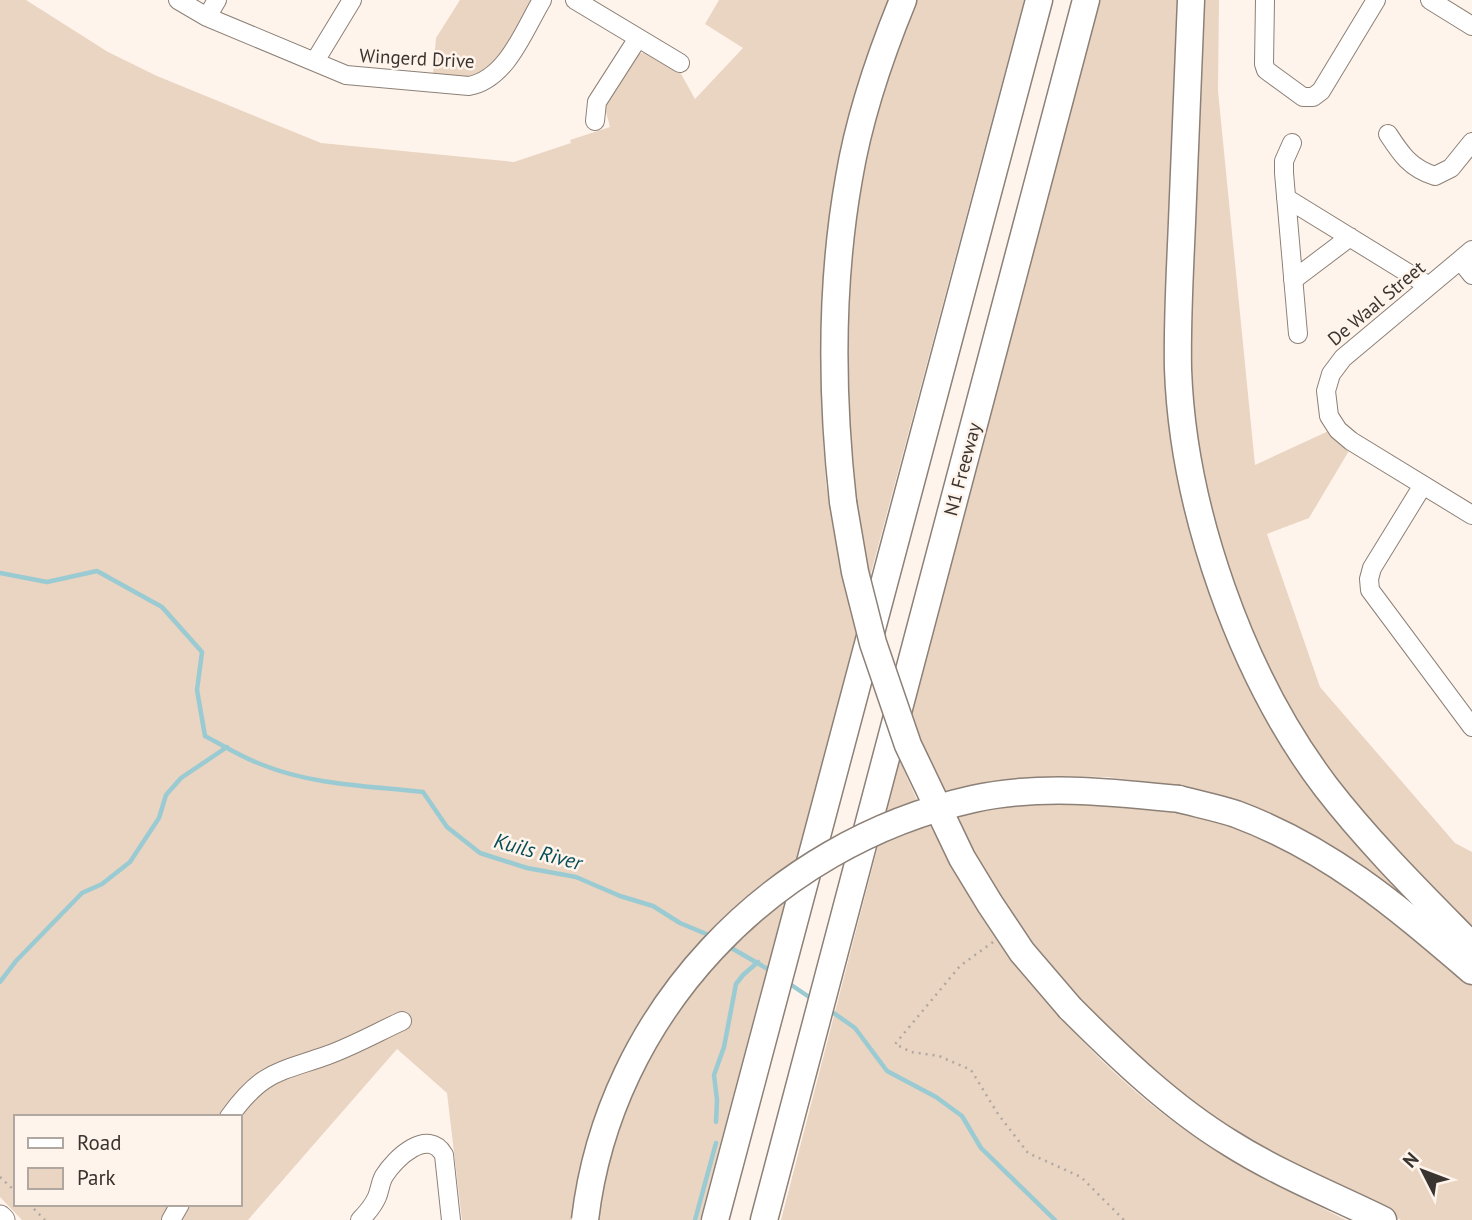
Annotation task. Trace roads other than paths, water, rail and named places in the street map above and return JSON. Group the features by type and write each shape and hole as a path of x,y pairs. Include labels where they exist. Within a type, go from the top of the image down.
{"highway":[{"path":"903,0 866,106 849,178 833,344 842,502 855,572 873,643 908,745 962,858 990,904 1022,952 1070,1009 1160,1091 1228,1143 1295,1180 1383,1220"},
{"path":"715,1220 1040,0"},
{"name":"N1 Freeway","path":"764,1220 1086,0"},
{"path":"1191,0 1178,370 1185,439 1203,525 1223,590 1256,671 1297,744 1357,826 1472,946"},
{"path":"585,1220 595,1169 615,1102 628,1070 673,997 718,943 755,905 799,873 852,841 913,815 975,798 1036,791 1075,791 1179,799 1234,814 1284,835 1335,863 1390,901 1472,971"}],"street":[{"name":"Wingerd Drive","path":"178,0 207,17 346,75 469,86 481,84 500,70 542,0"},
{"path":"207,17 217,0"},
{"path":"315,61 352,0"},
{"path":"575,0 680,63"},
{"path":"1265,0 1266,70 1308,98 1321,91 1376,0"},
{"path":"1430,0 1472,26"},
{"path":"595,121 597,102 638,38"},
{"path":"1388,134 1404,159 1435,176 1451,168 1472,142"},
{"path":"1292,143 1284,161 1298,334"},
{"path":"1286,198 1429,286"},
{"path":"1293,281 1350,237"},
{"path":"1466,255 1472,275"},
{"name":"De Waal Street","path":"1423,485 1344,436 1329,416 1327,383 1336,366 1466,255"},
{"path":"1472,515 1423,485 1372,568 1369,579 1370,590 1472,727"},
{"path":"231,1115 251,1090 274,1072 330,1055 402,1021"},
{"path":"360,1220 371,1206 385,1174 421,1143 431,1142 438,1146 444,1155 451,1220"}],"waterway":[{"name":"Kuils River","path":"0,573 47,582 97,571 162,607 202,652 197,690 205,736 241,755 301,777 423,792 447,827 480,853 527,868 576,877 620,896 653,906 680,923 711,936"},
{"path":"0,982 16,961 82,893 102,884 130,862 159,818 166,795 181,778 227,747"},
{"name":"Kuils River","path":"728,946 771,971"},
{"path":"716,1122 714,1075 724,1047 736,984 758,962"},
{"name":"Kuils River","path":"787,982 812,999"},
{"name":"Kuils River","path":"828,1009 855,1028 887,1071 936,1097 962,1116 981,1148 1055,1220"},
{"path":"695,1220 716,1143"}]}
